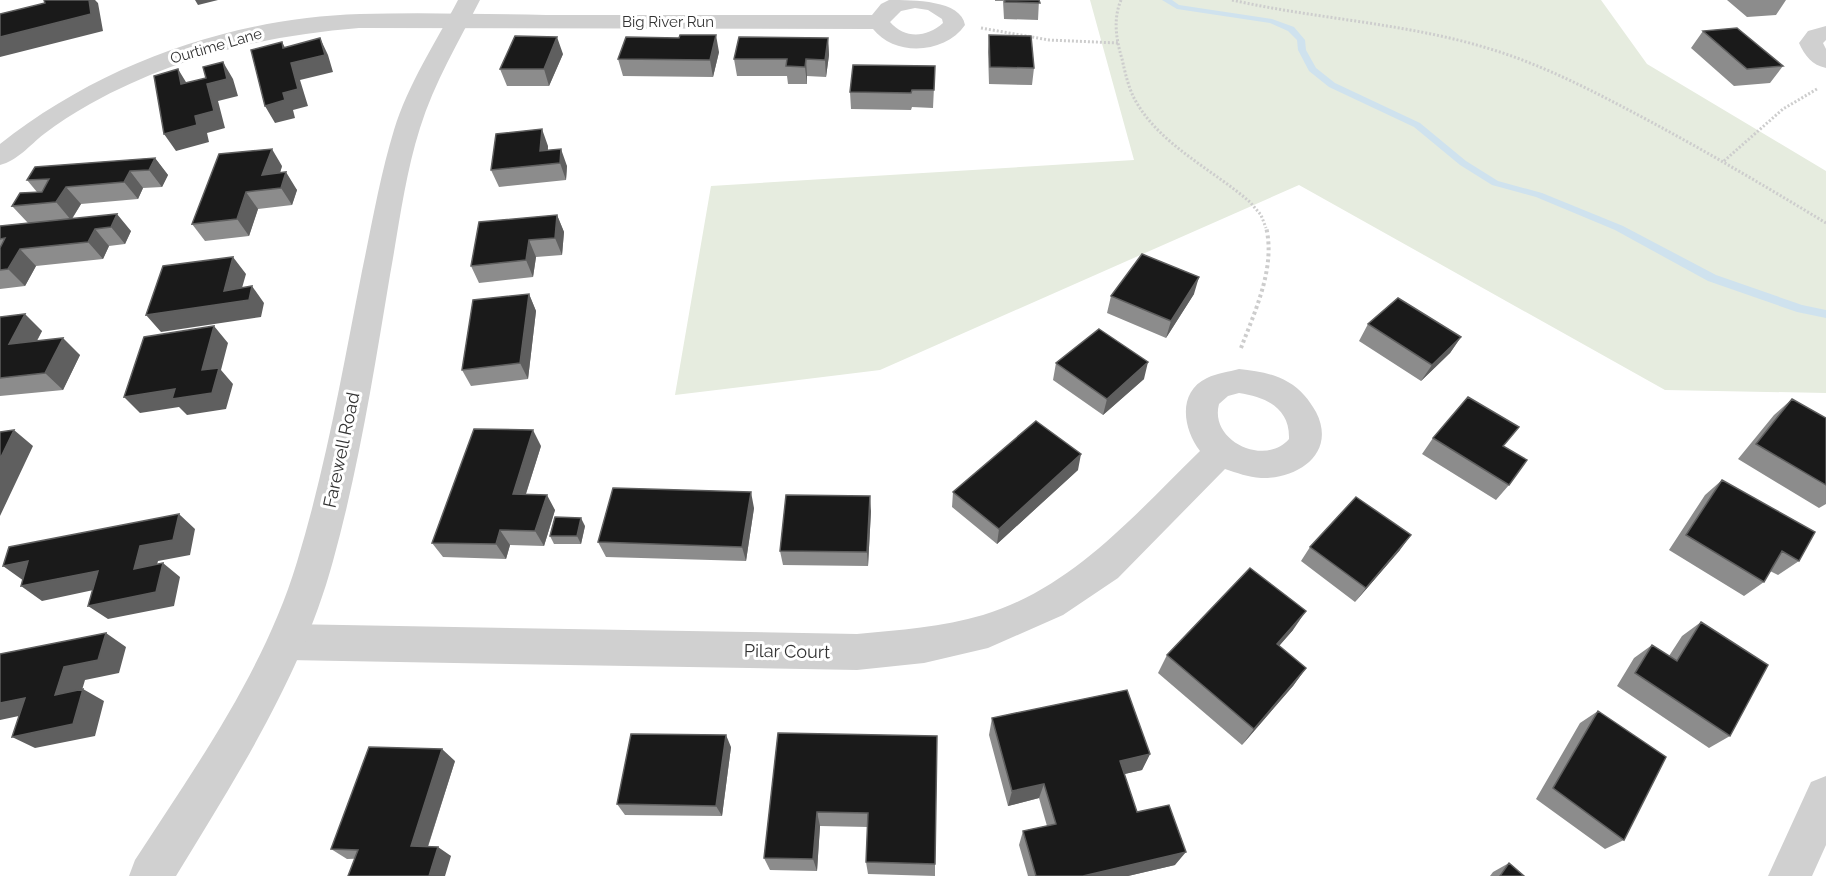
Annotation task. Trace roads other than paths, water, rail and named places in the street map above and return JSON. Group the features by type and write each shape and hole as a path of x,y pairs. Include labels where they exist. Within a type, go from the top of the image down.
{"street":[{"path":"915,1 944,7 953,17 954,25 945,35 918,42 900,40 885,33 879,22 883,13 890,7 915,1"},
{"name":"Big River Run","path":"464,10 879,22"},
{"name":"Ourtime Lane","path":"0,157 38,126 77,102 125,77 196,50 240,37 320,23 464,10"},
{"name":"Farewell Road","path":"151,876 229,751 287,642 315,563 342,457 389,204 407,128 424,86 464,10"},
{"path":"1826,33 1816,36 1811,43 1815,52 1826,61"},
{"path":"1239,381 1262,384 1282,393 1299,408 1308,432 1302,448 1291,458 1269,465 1244,462 1221,451 1203,431 1200,408 1208,394 1219,386 1239,381"},
{"name":"Pilar Court","path":"287,642 857,652 924,645 988,631 1050,603 1105,567 1221,451"},
{"path":"1790,876 1826,797"}],"waterway":[{"path":"1166,0 1177,7 1272,21 1291,29 1301,40 1302,50 1312,69 1332,85 1417,125 1463,163 1495,183 1539,195 1619,228 1712,278 1801,309 1826,314"}]}
